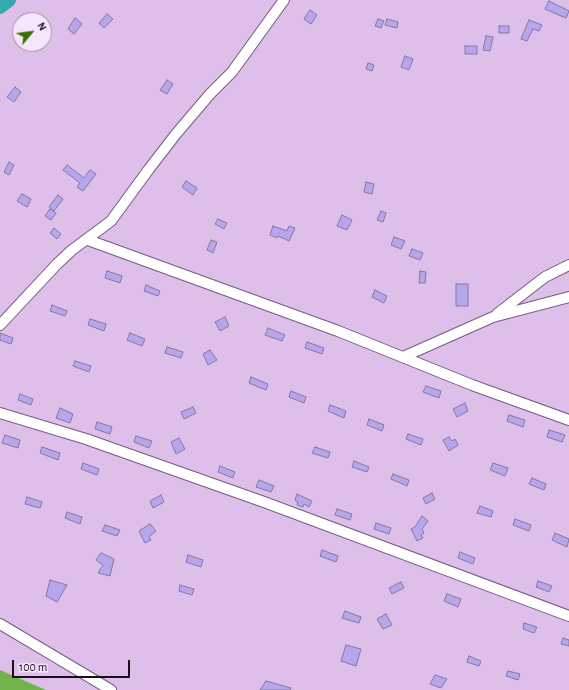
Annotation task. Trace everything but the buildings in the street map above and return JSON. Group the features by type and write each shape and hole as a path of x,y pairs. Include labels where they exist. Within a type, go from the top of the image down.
{"street":[{"path":"0,325 57,264 72,250 88,240 111,221 149,169 181,129 210,94 232,72 284,0"},
{"path":"88,240 338,331 472,385 569,420"},
{"path":"493,317 544,277 569,265"},
{"path":"403,357 493,317 569,297"},
{"path":"0,413 86,439 264,502 569,616"},
{"path":"0,624 111,690"}],"green space":[{"path":"0,670 46,690 0,690"}],"waterway":[{"path":"0,7 9,0"}]}
